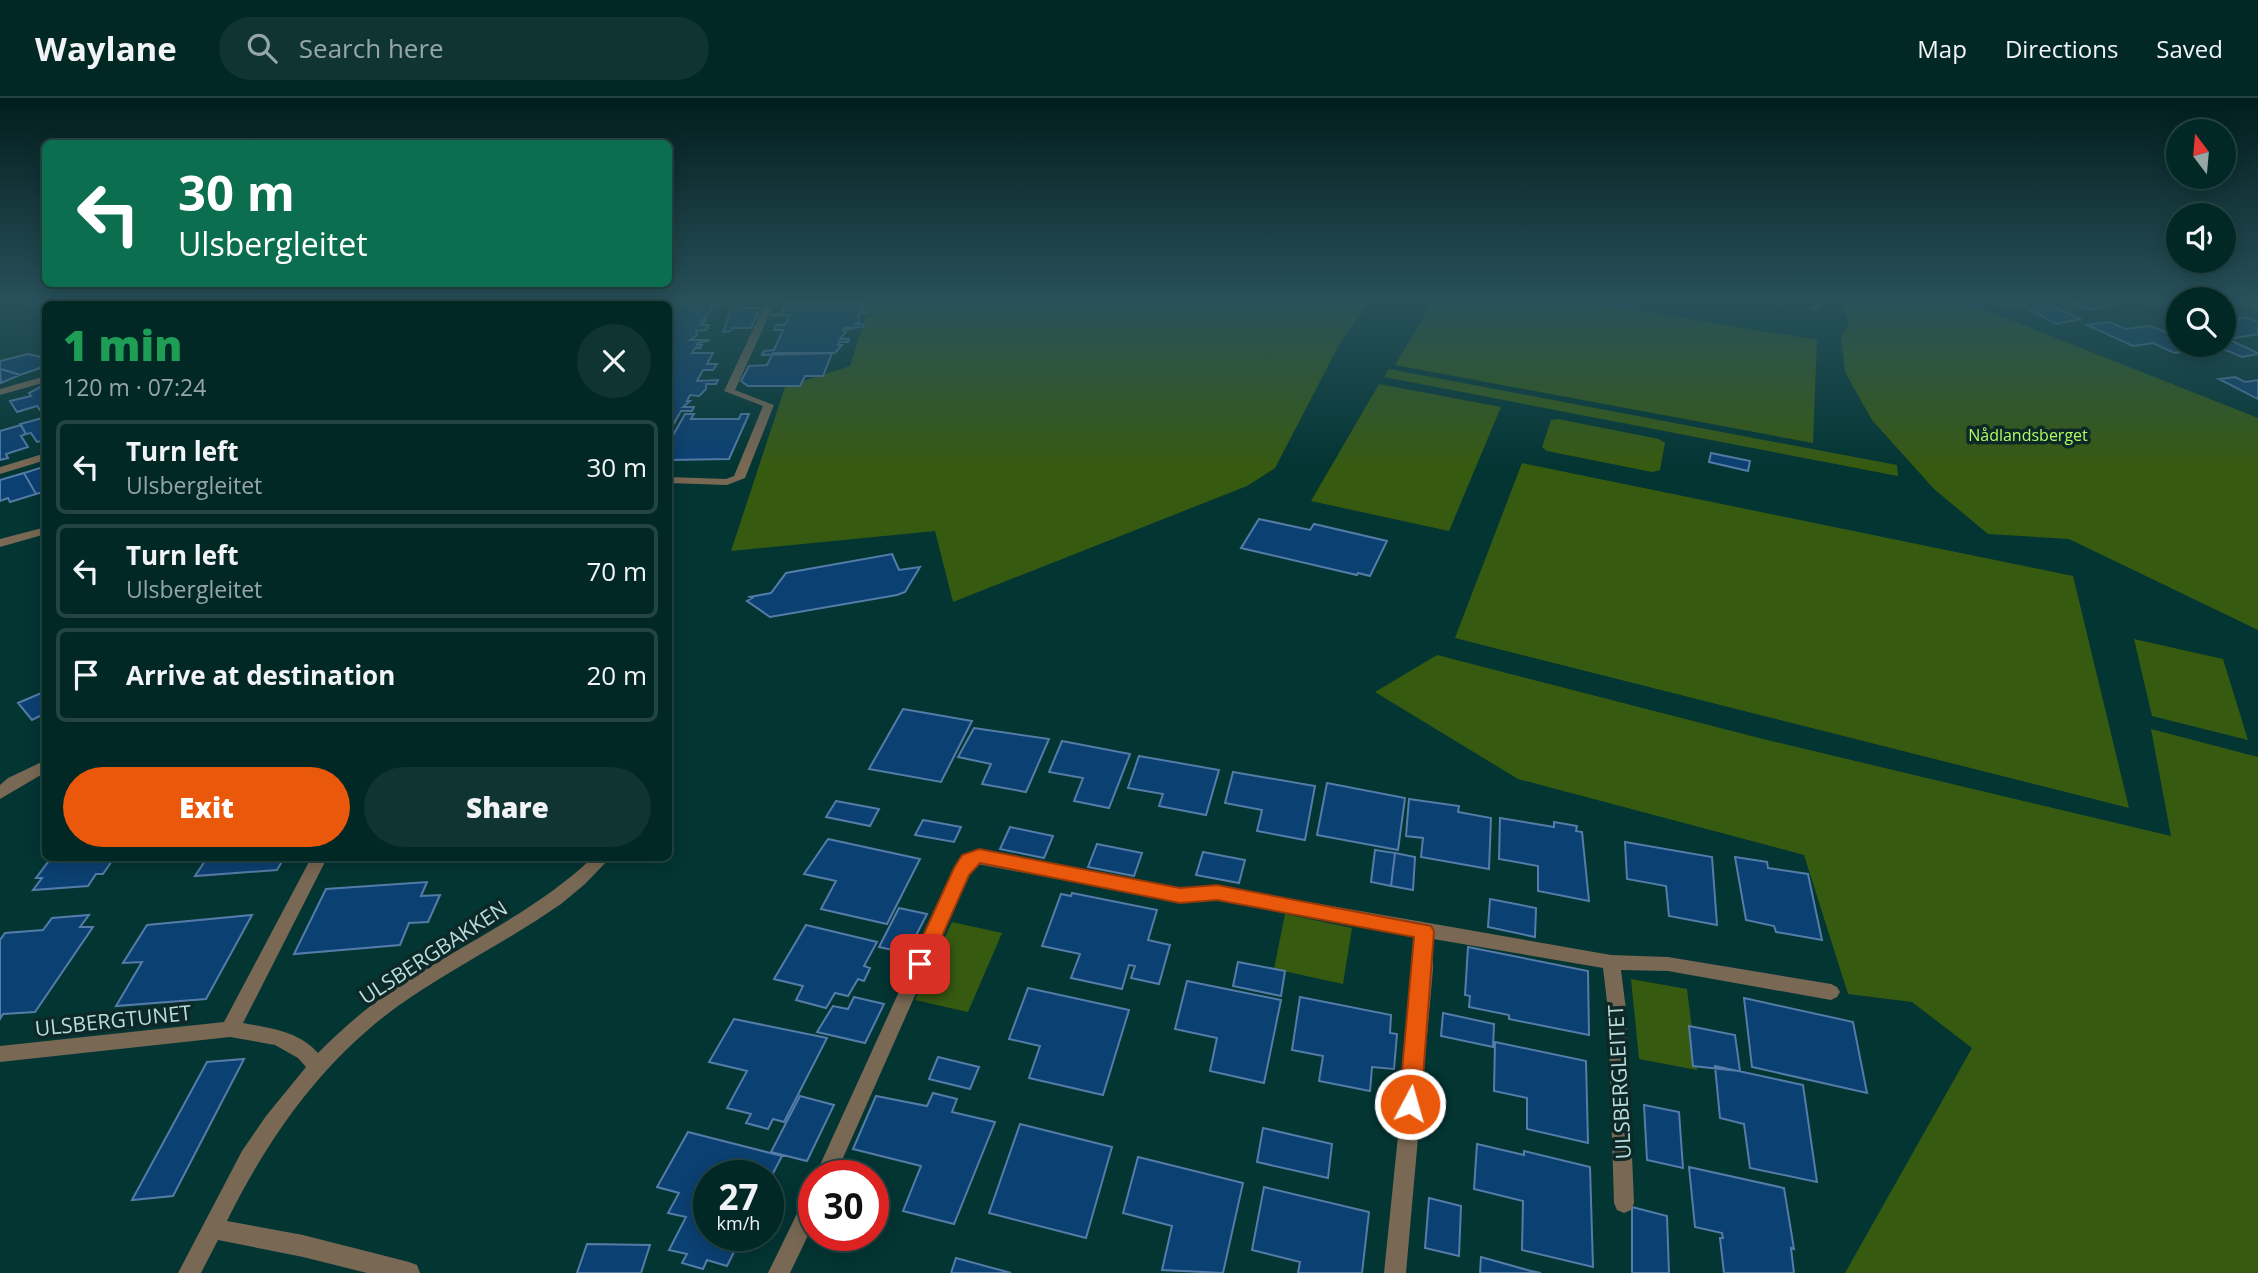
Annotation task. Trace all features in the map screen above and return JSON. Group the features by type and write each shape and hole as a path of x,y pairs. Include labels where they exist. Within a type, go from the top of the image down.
{"street":[{"path":"672,480 727,482 739,478 769,405 729,391 745,357"},
{"path":"0,392 42,380"},
{"path":"0,471 42,457"},
{"path":"0,543 42,531"},
{"path":"0,793 13,782 42,767"},
{"path":"832,1160 961,873 973,857 1180,895 1217,892 1424,931 1611,962 1668,964 1831,992"},
{"path":"230,1029 317,861"},
{"name":"ULSBERGBAKKEN","path":"189,1273 258,1143 317,1066 393,1000 552,901 582,879 599,861"},
{"path":"1395,1273 1424,931"},
{"name":"ULSBERGLEITET","path":"1611,962 1617,1010 1624,1202"},
{"name":"ULSBERGTUNET","path":"0,1054 230,1029 278,1037 304,1052 317,1066"},
{"path":"214,1229 303,1246 409,1273"},
{"path":"779,1273 798,1233"}],"green space":[{"path":"853,357 1333,357 1275,468 1247,486 953,602 935,531 731,551 785,387 850,366"},
{"path":"1400,357 1816,357 1813,443 1395,365"},
{"name":"Nådlandsberget","path":"1843,357 2104,357 2258,418 2258,630 2069,539 1988,534 1934,489 1872,420 1845,372"},
{"path":"1389,369 1897,465 1898,476 1384,377"},
{"path":"1379,384 1501,407 1449,531 1311,501"},
{"path":"1558,419 1659,439 1665,443 1660,470 1652,472 1547,451 1542,447 1551,420"},
{"path":"1522,463 2073,576 2129,808 1455,638"},
{"path":"2134,639 2223,659 2248,740 2152,716"},
{"path":"1437,655 1767,740 2171,836 2151,729 2258,757 2258,1273 1845,1273 1972,1048 1912,1002 1848,994 1804,855 1518,779 1375,692"},
{"path":"1285,914 1352,928 1343,984 1274,969"},
{"path":"952,922 1002,933 968,1012 915,1000"},
{"path":"1631,979 1687,989 1697,1070 1639,1059"}],"building":[{"path":"17,357 41,357 42,367 20,375 0,369 0,361"},
{"path":"672,357 711,357 707,364 717,364 713,370 703,370 697,381 718,380 716,384 706,384 706,389 699,396 690,395 687,401 690,401 683,407 694,407 692,411 681,411 672,427"},
{"path":"771,357 830,357 823,376 805,376 800,386 748,386 741,381 749,366 767,365"},
{"path":"0,369 4,370 20,375 1,383"},
{"path":"2235,377 2245,382 2258,380 2258,399 2219,379"},
{"path":"42,386 42,409 37,406 17,412 10,401 31,396 29,393"},
{"path":"685,414 694,414 691,419 739,419 741,414 749,414 729,459 672,460 672,437"},
{"path":"42,418 42,441 37,442 31,433 26,434 20,424"},
{"path":"21,425 26,434 21,436 28,447 6,454 8,458 0,460 0,431"},
{"path":"1711,453 1750,461 1748,471 1709,462"},
{"path":"42,467 42,492 36,494 24,473"},
{"path":"24,473 36,494 10,502 8,498 0,501 0,480"},
{"path":"1259,519 1310,530 1314,524 1387,541 1370,576 1357,575 1241,548"},
{"path":"892,554 899,570 920,567 905,592 897,595 770,617 747,601 752,598 750,597 771,593 786,573"},
{"path":"42,693 42,715 32,720 18,703"},
{"path":"903,709 972,721 941,782 869,769"},
{"path":"974,728 1049,739 1026,792 982,784 991,764 958,757"},
{"path":"1062,741 1130,754 1109,808 1074,801 1083,778 1049,772"},
{"path":"1139,756 1219,770 1206,815 1159,806 1163,794 1128,788"},
{"path":"1233,772 1315,786 1305,840 1257,831 1262,810 1225,803"},
{"path":"1327,783 1405,798 1398,850 1317,835"},
{"path":"1409,799 1459,806 1458,812 1491,818 1489,869 1421,857 1423,838 1406,836"},
{"path":"836,801 879,809 870,826 826,817"},
{"path":"1500,818 1554,827 1554,822 1577,826 1576,831 1582,832 1589,901 1538,891 1538,866 1499,859"},
{"path":"923,820 961,827 954,842 915,835"},
{"path":"1010,827 1053,836 1044,858 1000,849"},
{"path":"828,839 920,859 887,924 821,909 836,881 804,874"},
{"path":"1625,842 1712,857 1717,925 1669,916 1666,886 1627,879"},
{"path":"1097,844 1142,853 1134,876 1088,867"},
{"path":"1375,850 1395,853 1391,886 1371,882"},
{"path":"1203,852 1245,860 1239,883 1196,875"},
{"path":"1395,853 1415,857 1413,890 1391,886"},
{"path":"1735,857 1767,862 1768,868 1808,874 1822,940 1776,932 1774,926 1746,920"},
{"path":"49,861 112,861 103,874 96,874 88,886 33,890 42,878 36,878"},
{"path":"205,861 282,861 277,870 195,876"},
{"path":"427,882 421,896 440,895 428,922 409,923 400,945 294,954 326,889"},
{"path":"1072,893 1157,910 1148,940 1170,945 1159,984 1131,978 1135,966 1129,965 1122,989 1071,978 1080,954 1042,946 1061,894 1071,896"},
{"path":"1490,899 1536,908 1535,937 1488,927"},
{"path":"899,908 927,914 907,953 879,947"},
{"path":"89,915 80,927 93,927 35,1012 3,1014 0,1019 0,940 5,933 43,930 52,918"},
{"path":"252,915 206,999 116,1006 142,962 123,963 147,925"},
{"path":"806,925 877,942 864,966 870,968 864,981 858,979 848,996 835,993 826,1008 796,1000 803,986 774,979"},
{"path":"1468,947 1588,971 1589,1035 1509,1019 1509,1015 1469,1007 1470,996 1465,995"},
{"path":"1238,962 1285,971 1281,996 1233,986"},
{"path":"1187,981 1281,1000 1264,1083 1210,1071 1217,1038 1175,1029"},
{"path":"1028,988 1129,1010 1103,1095 1029,1078 1040,1046 1009,1039"},
{"path":"854,997 884,1004 865,1043 817,1032 833,1006 848,1009"},
{"path":"1300,997 1391,1015 1390,1033 1397,1034 1394,1069 1372,1067 1370,1091 1319,1081 1323,1056 1292,1050"},
{"path":"1744,998 1853,1022 1867,1093 1752,1067"},
{"path":"1443,1013 1494,1024 1493,1047 1441,1036"},
{"path":"734,1019 827,1038 784,1122 773,1119 768,1129 746,1123 751,1114 727,1108 747,1071 709,1062"},
{"path":"1689,1026 1735,1035 1740,1071 1693,1066"},
{"path":"1495,1042 1586,1061 1588,1143 1527,1129 1527,1098 1494,1091"},
{"path":"938,1057 979,1067 970,1089 929,1079"},
{"path":"244,1059 173,1196 132,1200 207,1062"},
{"path":"1715,1066 1803,1085 1817,1182 1750,1168 1744,1124 1720,1118"},
{"path":"933,1093 957,1099 952,1112 995,1122 954,1224 903,1211 921,1166 853,1149 876,1096 927,1106"},
{"path":"800,1096 834,1105 807,1160 771,1152"},
{"path":"1644,1105 1679,1112 1683,1168 1647,1160"},
{"path":"1020,1124 1112,1147 1086,1238 989,1213"},
{"path":"1263,1128 1332,1144 1328,1178 1257,1162"},
{"path":"688,1132 782,1156 780,1160 693,1160 693,1251 734,1251 727,1266 707,1260 703,1269 682,1263 687,1254 669,1250 686,1217 668,1213 679,1193 657,1187"},
{"path":"1477,1144 1524,1155 1524,1151 1590,1167 1593,1267 1522,1250 1523,1201 1474,1189"},
{"path":"1138,1157 1243,1183 1223,1273 1162,1270 1172,1226 1123,1213"},
{"path":"1689,1167 1784,1188 1794,1249 1791,1248 1794,1273 1724,1273 1720,1238 1723,1238 1722,1233 1695,1227"},
{"path":"1264,1187 1369,1212 1362,1273 1298,1273 1300,1262 1252,1250"},
{"path":"1429,1198 1461,1206 1459,1256 1425,1248"},
{"path":"1632,1207 1667,1216 1669,1273 1632,1273"},
{"path":"587,1244 650,1245 641,1273 577,1273"},
{"path":"1481,1257 1531,1271 1541,1273 1480,1273"},
{"path":"956,1258 1011,1273 951,1273"}],"route":[{"path":"920,964 961,873 969,860 979,856 1180,895 1217,892 1424,931 1410,1104"}]}
